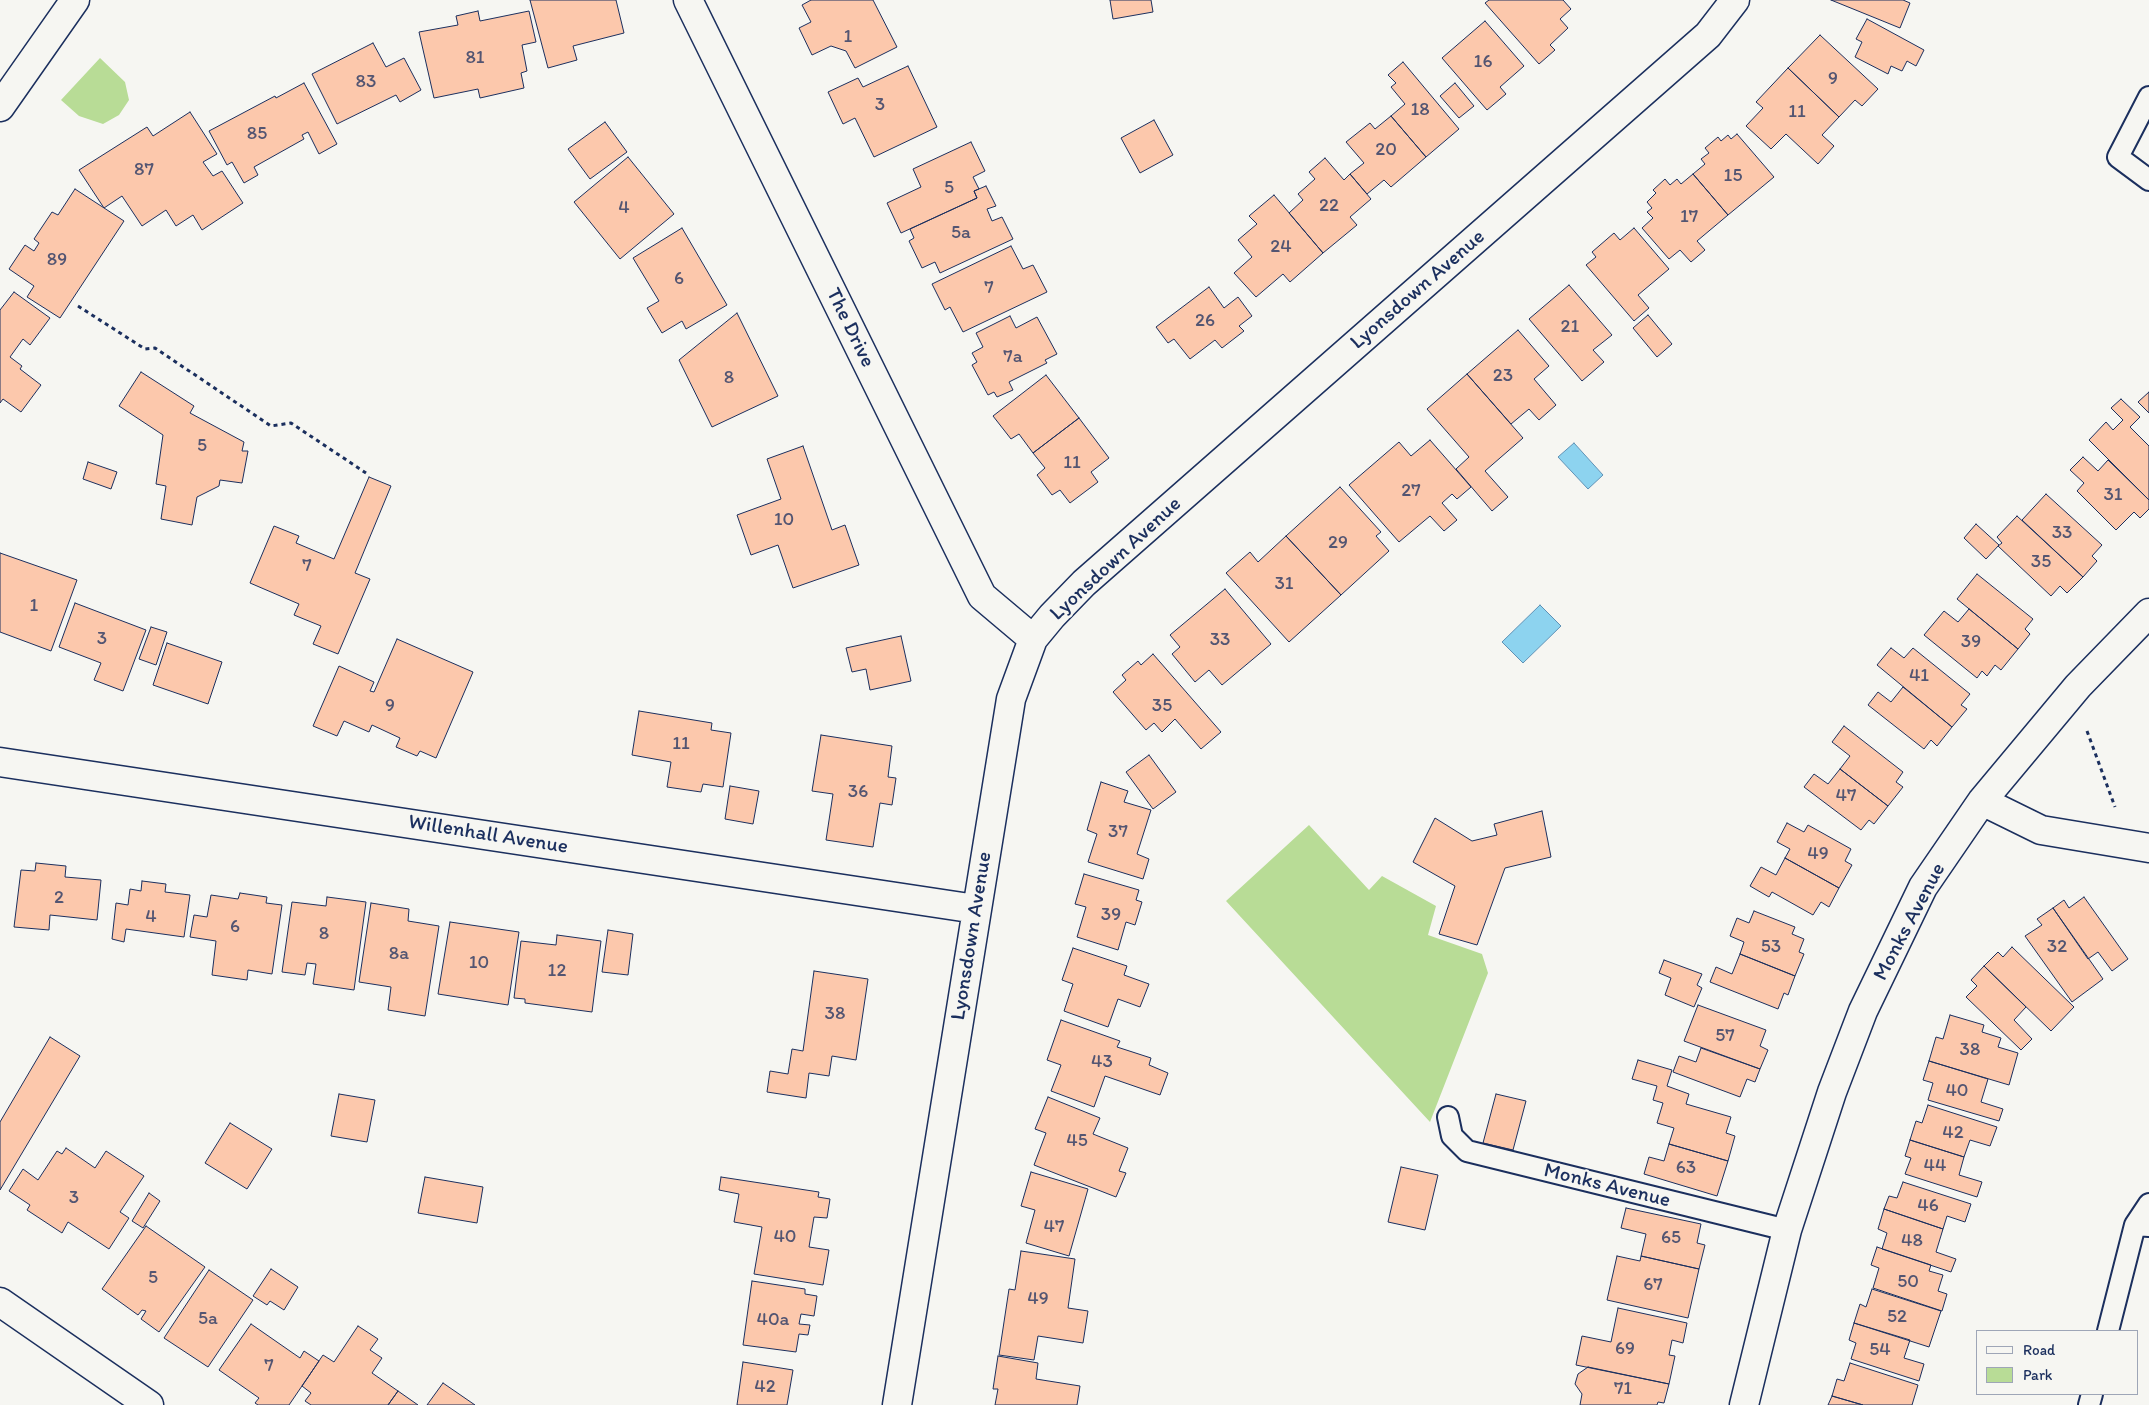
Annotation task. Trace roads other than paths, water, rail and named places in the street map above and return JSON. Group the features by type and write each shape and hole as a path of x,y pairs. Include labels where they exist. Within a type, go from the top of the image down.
{"street":[{"path":"0,106 75,0"},
{"name":"The Drive","path":"688,0 982,596 1033,639"},
{"name":"Lyonsdown Avenue","path":"897,1405 1011,699 1033,639 1084,583 1708,35 1735,0"},
{"name":"Monks Avenue","path":"1744,1405 1787,1230 1832,1092 1863,1011 1923,887 1982,801 2072,693 2149,613"},
{"name":"Willenhall Avenue","path":"0,762 976,909"},
{"path":"1982,801 2042,830 2139,846"},
{"path":"0,1302 149,1405"}],"lane":[{"path":"2149,97 2118,157 2149,180"},
{"name":"Monks Avenue","path":"1448,1117 1452,1136 1467,1152 1787,1230"},
{"path":"2108,1330 2149,1204"}],"water":[{"path":"1574,443 1603,475 1588,489 1558,457"},
{"path":"1540,605 1561,626 1523,663 1502,642"}]}
